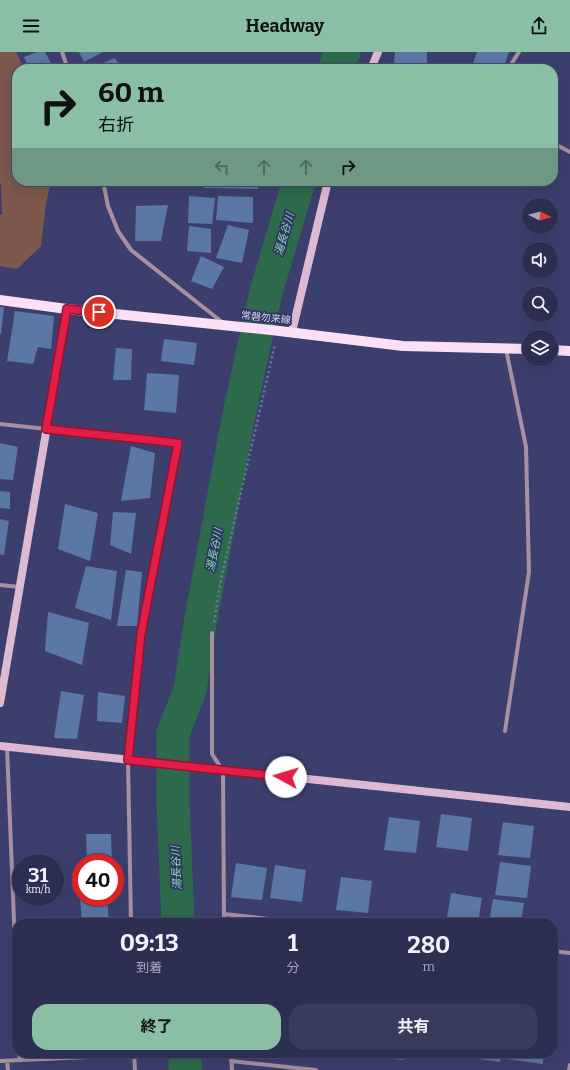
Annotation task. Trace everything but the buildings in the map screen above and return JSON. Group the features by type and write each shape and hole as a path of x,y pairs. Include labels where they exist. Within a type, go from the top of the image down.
{"main road":[{"name":"常磐勿来線","path":"0,300 67,309 274,330 403,346 522,349"},
{"path":"558,350 570,351"}],"street":[{"path":"62,52 66,64"},
{"path":"373,64 378,52"},
{"path":"512,64 519,52"},
{"path":"558,146 570,152"},
{"path":"104,186 108,206 118,232 131,250 226,325"},
{"path":"292,332 327,186"},
{"path":"0,703 67,309"},
{"path":"505,730 529,572 526,447 506,348"},
{"path":"0,424 178,443 141,634 128,760 131,918"},
{"path":"0,585 20,587"},
{"path":"212,633 212,754 223,771 224,918"},
{"path":"13,918 4,747 570,807"},
{"path":"224,914 260,918"},
{"path":"558,952 570,953"},
{"path":"0,1061 58,1058"},
{"path":"134,1058 135,1070"},
{"path":"7,1061 8,1070"},
{"path":"232,1070 231,1061 316,1070"},
{"path":"570,1065 570,1070"}],"path":[{"path":"212,633 220,579 274,330"}],"shaded area":[{"path":"0,52 16,52 22,64 12,64 12,186 50,186 46,204 41,246 17,269 0,266 0,215 2,215 0,184"}],"waterway":[{"name":"湯長谷川","path":"336,64 344,52"},
{"name":"湯長谷川","path":"178,918 173,802 173,733 190,690 200,624 239,414 266,292 298,186"},
{"name":"湯長谷川","path":"185,1058 185,1070"}],"route":[{"path":"99,312 67,309 46,429 178,443 141,634 128,760 286,777"}]}
